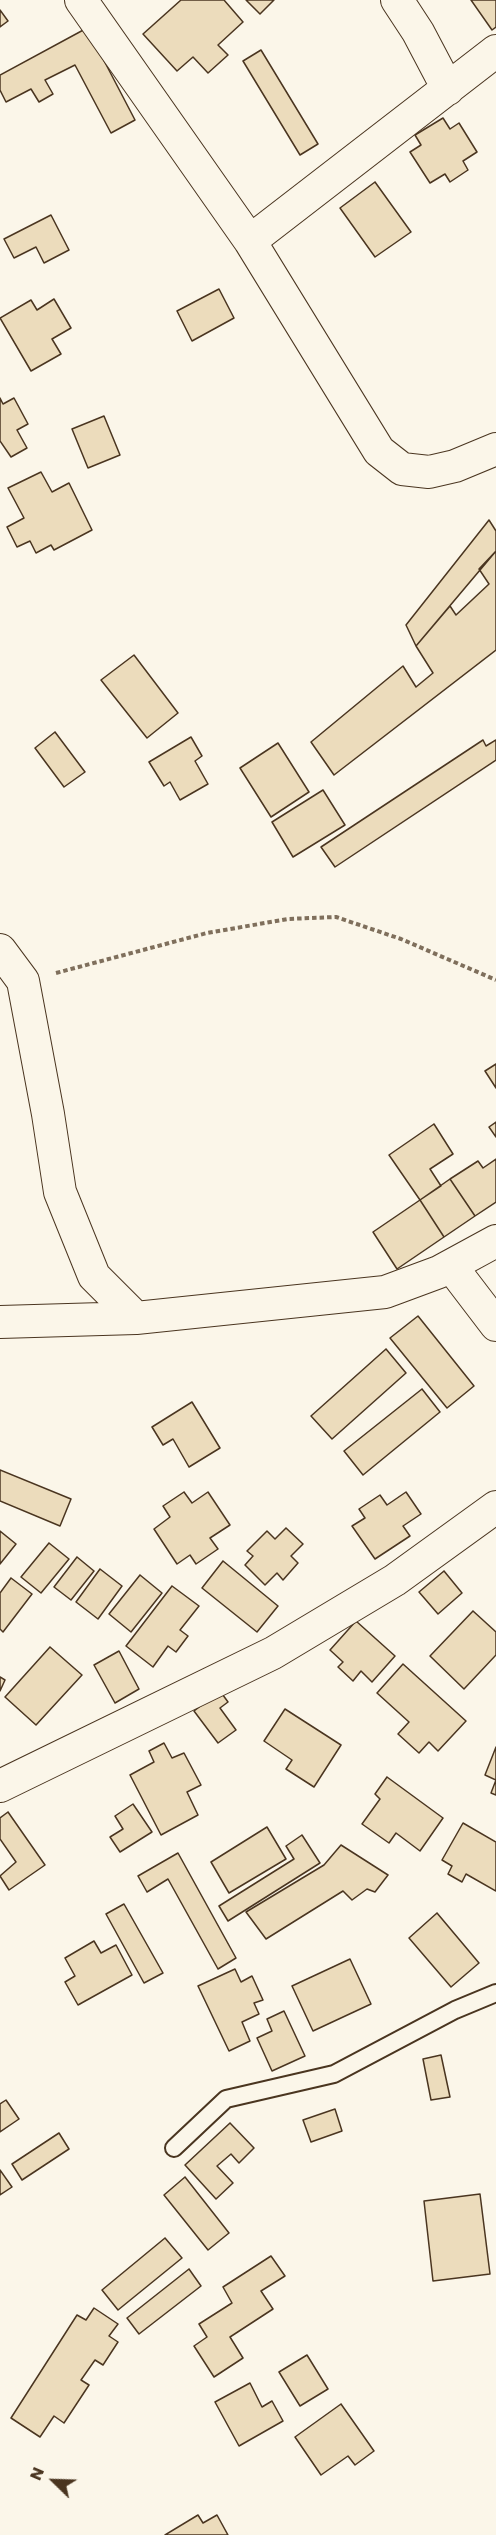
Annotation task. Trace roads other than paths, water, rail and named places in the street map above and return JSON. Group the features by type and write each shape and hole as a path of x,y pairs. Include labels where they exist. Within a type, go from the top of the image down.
{"street":[{"path":"81,0 250,241 379,451 402,469 429,472 455,466 496,449"},
{"path":"397,0 418,32 448,89"},
{"path":"250,241 496,51"},
{"path":"0,950 23,981 60,1192 94,1276 136,1318"},
{"path":"0,1322 136,1318 385,1292 439,1272 496,1241"},
{"path":"452,1266 496,1325"},
{"path":"0,1786 273,1653 395,1580 496,1507"}],"lane":[{"path":"174,2148 226,2099 334,2074 455,2010 496,1993"}]}
